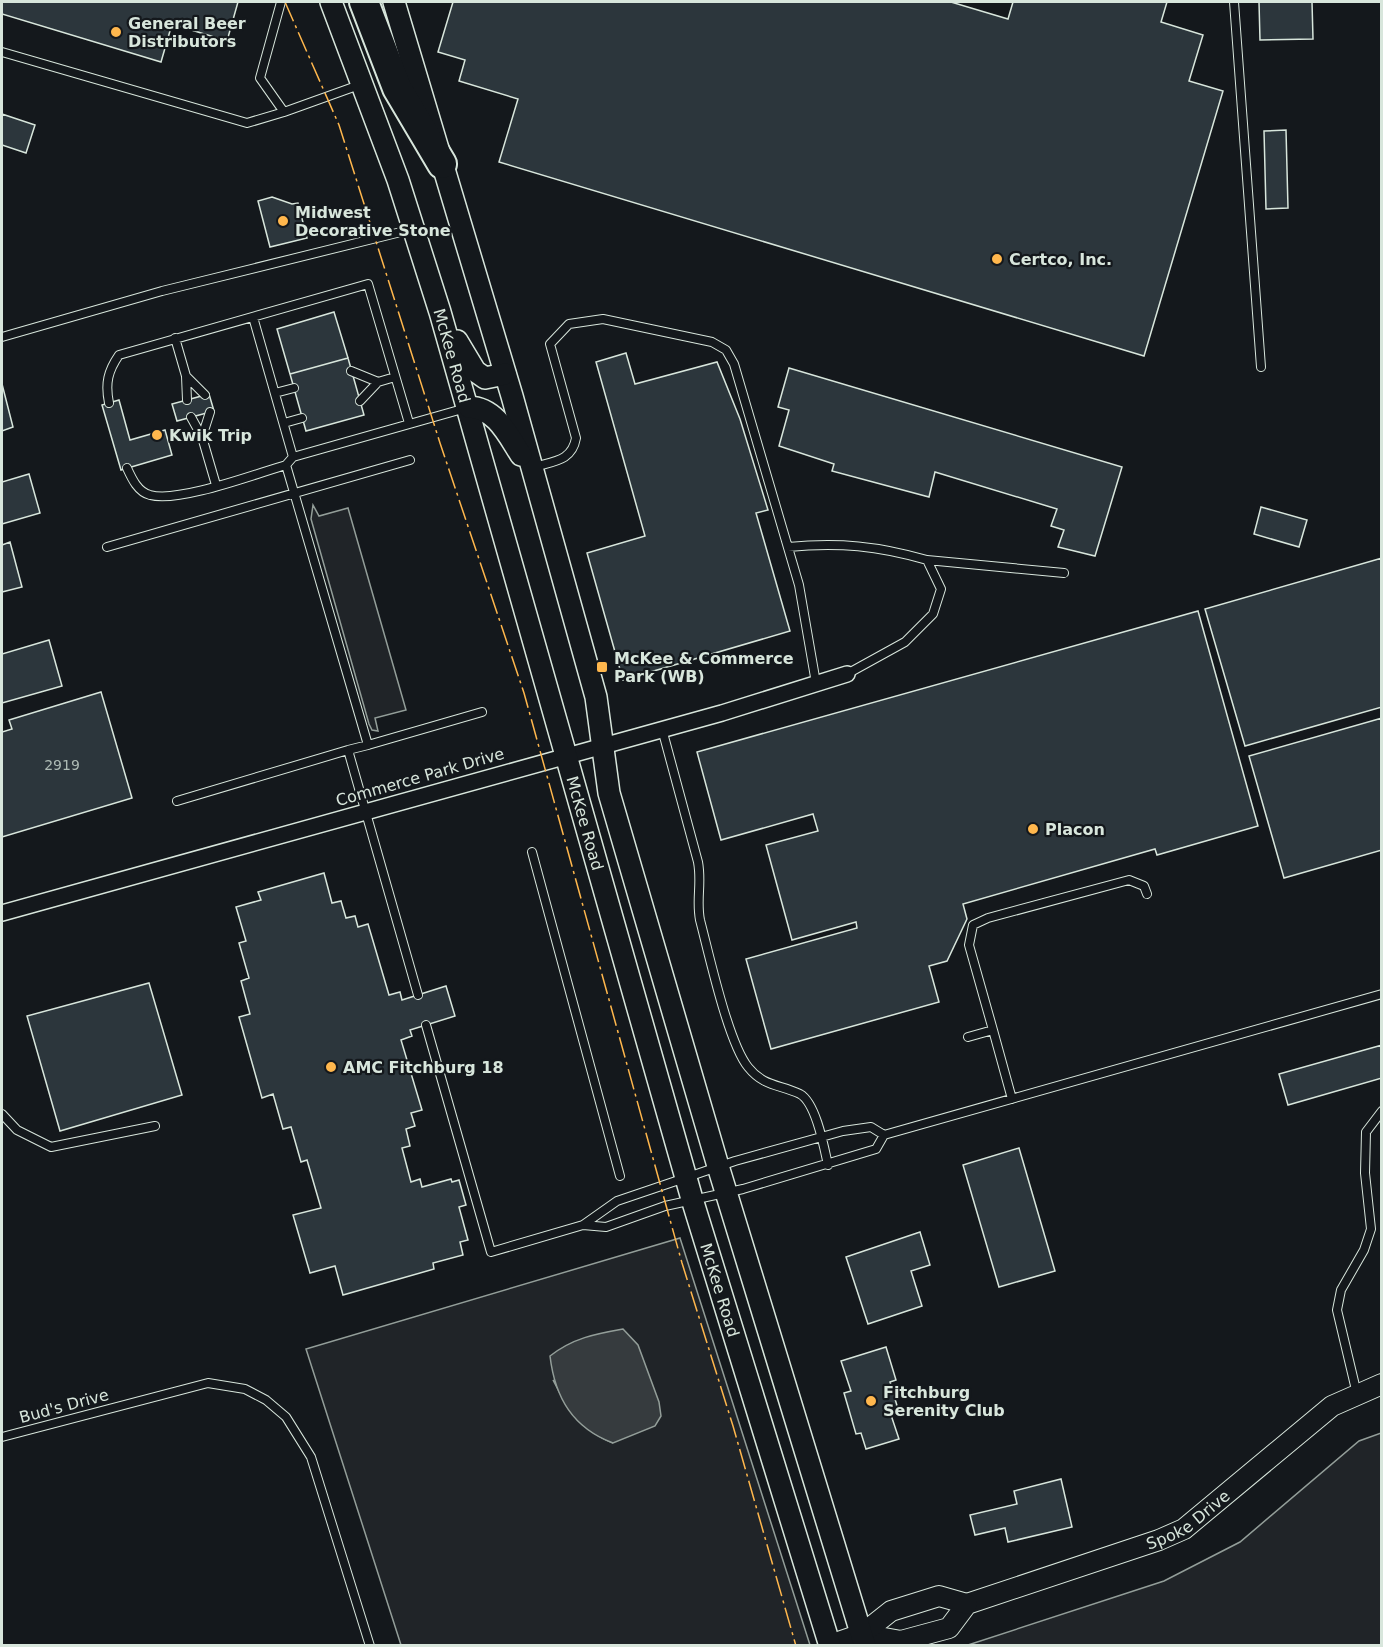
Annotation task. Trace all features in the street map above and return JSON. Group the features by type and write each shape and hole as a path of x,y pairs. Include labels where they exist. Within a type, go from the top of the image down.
{"highway":[{"path":"364,2 397,88 442,164"}],"main road":[{"name":"McKee Road","path":"331,2 363,83 414,229 469,407 692,1199 830,1645"},
{"name":"McKee Road","path":"394,2 505,374 596,697 609,793 718,1166 863,1640"},
{"path":"440,312 475,371 485,378 505,374"},
{"path":"469,407 482,408 490,413 530,469"}],"street":[{"name":"Commerce Park Drive","path":"2,913 662,729 847,674"},
{"name":"Spoke Drive","path":"967,1604 1159,1540 1184,1529 1332,1406 1382,1384"},
{"path":"830,1645 863,1640 901,1641 949,1628 967,1604 939,1596 891,1611 863,1640"}],"lane":[{"path":"281,2 260,78 284,112"},
{"path":"1234,2 1261,367"},
{"path":"2,52 248,123 363,83"},
{"path":"2,337 162,291 414,229"},
{"path":"109,403 106,388 109,369 119,355 368,284 409,423"},
{"path":"253,317 293,457"},
{"path":"530,469 566,458 574,450 576,438 550,344 568,324 603,319 712,342 726,350 734,363 799,585 816,683"},
{"path":"175,339 186,376 187,400"},
{"path":"351,371 378,382"},
{"path":"186,376 205,395"},
{"path":"360,401 378,382 395,377"},
{"path":"275,393 294,388"},
{"path":"127,468 134,483 148,495 170,497 286,465 293,457 469,407"},
{"path":"202,437 210,412"},
{"path":"191,417 202,437 216,485"},
{"path":"284,423 302,418"},
{"path":"107,547 410,460"},
{"path":"286,465 368,745"},
{"path":"788,547 828,543 884,548 927,560 1064,573"},
{"path":"847,674 905,642 933,614 941,589 927,560"},
{"path":"177,801 482,712"},
{"path":"662,729 698,862 701,882 697,906 700,920 740,1054 760,1079 777,1088 801,1095 809,1104 828,1165"},
{"path":"348,750 418,995"},
{"path":"532,852 621,1176"},
{"path":"1012,1099 969,945 973,925 988,918 1129,880 1144,886 1147,894"},
{"path":"583,1225 606,1227 628,1217 692,1199 828,1165 876,1149 884,1135 1382,994"},
{"path":"426,1025 491,1252 583,1225 618,1201 718,1166 821,1137 871,1127 884,1135"},
{"path":"968,1037 993,1030"},
{"path":"1357,1394 1342,1340 1337,1310 1341,1290 1364,1250 1371,1229 1365,1173 1366,1132 1382,1111"},
{"path":"2,1114 17,1130 51,1147 155,1126"},
{"name":"Bud's Drive","path":"2,1437 208,1383 245,1389 266,1400 286,1417 301,1437 311,1457 370,1646"}],"shaded area":[{"path":"313,505 319,516 348,508 406,710 375,718 378,731 372,730 369,724 311,519"},
{"path":"680,1238 810,1645 401,1645 306,1349","holes":["553,1380 613,1443 584,1426 570,1410"]},
{"path":"623,1329 638,1345 659,1402 661,1416 655,1426 613,1443 587,1429 568,1410 556,1385 550,1356 576,1341"},
{"path":"1381,1433 1381,1645 968,1645 1164,1581 1240,1542 1359,1441"}],"building":[{"name":"General Beer Distributors","path":"2,2 238,2 227,41 172,24 161,62 2,14"},
{"name":"Certco, Inc.","path":"453,2 951,2 1008,19 1013,2 1167,2 1161,22 1203,35 1189,81 1223,91 1144,356 499,162 518,99 459,81 465,60 438,52"},
{"path":"1259,2 1312,2 1313,39 1260,40"},
{"path":"2,114 35,125 26,153 2,145"},
{"path":"1286,130 1288,208 1266,209 1264,131"},
{"name":"Midwest Decorative Stone","path":"272,197 292,204 298,203 307,238 270,247 258,201"},
{"path":"334,312 348,358 290,374 277,329"},
{"path":"626,353 635,384 717,362 740,419 768,510 756,513 790,631 623,680 587,553 645,536 596,362"},
{"path":"348,358 364,415 306,431 290,374"},
{"path":"789,368 1122,467 1095,556 1058,547 1064,530 1051,526 1057,509 935,472 929,497 832,471 834,464 779,446 789,410 778,407"},
{"path":"2,384 13,427 2,431"},
{"name":"Kwik Trip","path":"209,394 214,411 177,421 172,404"},
{"name":"Kwik Trip","path":"119,400 130,440 165,430 172,455 121,470 102,405"},
{"path":"29,474 40,513 2,524 2,482"},
{"path":"1261,507 1307,520 1299,547 1254,534"},
{"path":"10,542 22,587 2,592 2,545"},
{"path":"1382,558 1382,707 1245,746 1205,609"},
{"name":"Placon","path":"1198,611 1258,826 1157,855 1155,849 963,904 967,919 947,961 929,966 939,1002 771,1049 746,959 857,928 856,922 792,940 766,845 818,831 813,814 721,840 697,752"},
{"path":"49,640 62,686 2,703 2,654"},
{"path":"101,692 132,798 2,837 2,732 12,729 9,720"},
{"path":"1382,718 1382,850 1284,878 1249,756"},
{"name":"AMC Fitchburg 18","path":"324,873 332,903 341,901 346,918 355,916 358,927 368,924 389,995 400,992 402,1000 446,986 455,1016 410,1030 412,1036 401,1040 422,1110 411,1113 415,1126 406,1129 410,1146 402,1148 411,1182 420,1179 422,1187 451,1179 452,1182 459,1180 466,1205 459,1207 468,1240 460,1242 463,1255 433,1263 434,1269 343,1295 335,1266 310,1273 293,1215 321,1208 307,1160 301,1162 291,1127 283,1129 273,1094 262,1098 239,1017 250,1014 241,981 249,978 239,943 246,941 236,907 261,900 258,892"},
{"path":"149,983 182,1095 60,1131 27,1016"},
{"path":"1382,1045 1382,1078 1288,1105 1279,1074"},
{"path":"1019,1148 1055,1271 999,1287 963,1165"},
{"path":"920,1232 930,1265 911,1271 922,1306 868,1324 846,1257"},
{"name":"Fitchburg Serenity Club","path":"886,1347 896,1380 890,1382 898,1409 890,1412 899,1439 866,1449 861,1433 856,1434 844,1393 851,1391 841,1361"},
{"path":"1061,1479 1072,1527 1008,1542 1005,1528 975,1535 970,1515 1017,1504 1014,1491"}],"power":[{"path":"285,2 339,125 440,443 524,693 682,1263 733,1426 796,1646"}],"place":[{"name":"General Beer Distributors","path":"116,32"},
{"name":"Midwest Decorative Stone","path":"283,221"},
{"name":"Certco, Inc.","path":"997,259"},
{"name":"Kwik Trip","path":"157,435"},
{"name":"McKee & Commerce Park (WB)","path":"602,667"},
{"name":"Placon","path":"1033,829"},
{"name":"AMC Fitchburg 18","path":"331,1067"},
{"name":"Fitchburg Serenity Club","path":"871,1401"}]}
